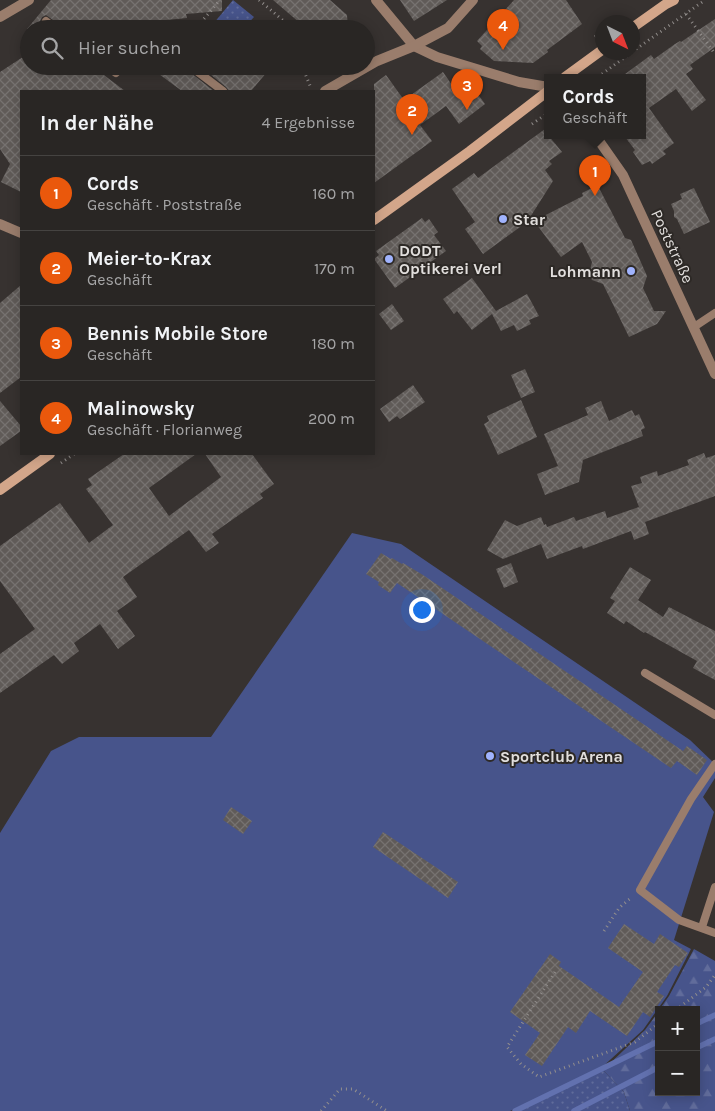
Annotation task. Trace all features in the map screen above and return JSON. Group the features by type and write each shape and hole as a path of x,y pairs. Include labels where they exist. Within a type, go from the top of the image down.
{"main road":[{"path":"640,22 671,1"},
{"path":"569,74 595,55"},
{"path":"375,219 470,151 544,94"},
{"path":"0,490 49,455"}],"street":[{"path":"0,17 29,0"},
{"path":"376,0 414,46 437,57 519,82 544,86"},
{"path":"375,62 414,46 448,28 474,0"},
{"path":"327,90 352,75"},
{"name":"Poststraße","path":"598,139 623,175 715,374"},
{"path":"0,224 20,234"}],"lane":[{"path":"202,75 222,90"},
{"path":"694,327 715,313"},
{"path":"645,673 715,715"},
{"path":"715,764 691,799 640,890 679,920 715,933"},
{"path":"702,927 715,887"}],"path":[{"path":"203,20 220,0"},
{"path":"258,0 282,20"},
{"path":"640,46 705,0"},
{"path":"686,14 715,54"},
{"path":"602,74 621,60"},
{"path":"306,75 312,90"},
{"path":"604,931 618,908 640,890"},
{"path":"555,972 506,1047 521,1064 539,1077 635,1042 655,1026"},
{"path":"681,1006 706,987 715,976"},
{"path":"321,1111 340,1089 353,1088 387,1111"}],"green space":[{"path":"233,0 254,17 251,20 216,20"},
{"path":"352,533 401,544 690,740 715,764 715,778 703,797 714,812 674,940 691,949 667,996 660,1006 655,1006 655,1013 643,1030 600,1069 510,1111 0,1111 0,833 51,751 79,737 211,737"},
{"path":"694,949 715,961 715,1111 630,1111 624,1092 603,1070 645,1030 655,1016 655,1096 700,1096 700,1006 662,1006"},
{"path":"603,1070 624,1092 630,1111 515,1111"}],"building":[{"path":"51,0 222,0 222,11 186,14 187,18 166,20 53,20 46,15 40,20 34,20"},
{"path":"273,0 330,0 347,15 347,20 296,20"},
{"path":"400,0 447,0 414,21"},
{"path":"514,0 566,0 582,24 533,63 494,61 480,49 482,46 477,41"},
{"path":"715,19 715,47 690,65 693,69 686,74 706,100 692,111 676,89 649,108 674,143 663,151 666,154 652,164 650,161 642,165 633,152 635,150 627,139 646,139 646,74 625,74 651,55 654,59 675,44"},
{"path":"20,59 20,75 104,75 124,90 20,90 20,192 1,182 10,164 0,149 0,72"},
{"path":"443,72 454,88 459,84 461,88 469,82 485,104 459,124 446,106 420,125 432,141 375,182 374,84 386,75 404,100"},
{"path":"160,75 193,75 213,90 181,90"},
{"path":"211,75 264,75 252,90 228,90"},
{"path":"544,130 544,139 551,139 562,152 549,161 552,164 545,170 553,181 527,222 483,254 465,229 475,222 452,189 474,173 478,178"},
{"path":"592,188 599,188 625,238 631,240 647,276 643,288 654,311 666,311 657,324 629,337 603,284 592,280 589,274 592,262 582,242 561,257 534,221 583,196 582,193"},
{"path":"694,188 710,222 684,234 677,219 674,217 671,204 682,199 680,194"},
{"path":"422,218 425,222 429,219 438,232 434,235 446,251 395,288 375,260 379,255 376,251"},
{"path":"472,278 496,311 527,294 539,316 529,320 531,324 517,331 514,325 501,331 492,314 472,330 457,311 454,314 443,299"},
{"path":"20,286 20,378 0,393 0,303"},
{"path":"392,304 404,321 391,330 379,314"},
{"path":"525,369 535,392 521,398 511,375"},
{"path":"413,385 425,402 400,419 397,416 389,422 380,409"},
{"path":"521,400 537,437 498,455 484,424 489,421 487,416"},
{"path":"0,401 20,425 20,432 0,446"},
{"path":"601,401 609,421 632,410 635,416 639,414 645,428 641,430 643,436 583,460 579,482 545,495 537,474 558,466 544,434 588,415 585,408"},
{"path":"704,453 706,458 715,455 715,496 645,522 649,534 634,540 631,531 583,549 582,546 547,559 541,544 503,559 487,550 505,520 517,526 541,517 544,525 546,524 547,527 574,517 576,521 605,511 607,518 639,507 631,486 642,483 640,477 657,471 658,476 689,465 687,460"},
{"path":"123,455 195,455 149,488 169,516 221,477 206,455 253,455 274,484 260,494 263,498 212,534 219,543 206,552 189,530 123,577 137,597 117,611 135,636 118,649 100,624 74,643 79,651 62,664 54,655 0,693 0,654 35,629 0,581 0,546 60,503 89,543 113,525 86,489 92,485 88,479"},
{"path":"381,553 423,575 683,751 687,746 707,760 697,775 677,761 671,768 397,583 390,593 378,585 379,582 366,574"},
{"path":"511,563 518,582 504,588 496,569"},
{"path":"630,567 651,580 638,600 663,617 669,607 715,631 715,680 693,668 697,661 644,633 626,621 624,624 607,613 615,601 610,598"},
{"path":"231,807 252,821 243,834 223,820"},
{"path":"383,832 458,882 448,898 373,847"},
{"path":"624,924 654,944 660,934 688,953 679,967 675,965 657,992 664,996 657,1006 655,1006 650,1017 643,1012 627,1036 590,1011 576,1033 568,1027 542,1066 525,1055 540,1033 510,1012 550,954 561,962 559,966 619,1007 643,972 608,948"}],"waterway":[{"path":"700,1022 715,1015"},
{"path":"700,1046 715,1039"},
{"path":"515,1111 655,1043"},
{"path":"574,1111 655,1069"}],"place":[{"name":"Malinowsky","path":"503,50"},
{"name":"Bennis Mobile Store","path":"467,110"},
{"name":"Meier-to-Krax","path":"412,135"},
{"name":"Cords","path":"595,196"},
{"name":"Star","path":"503,219"},
{"name":"DODT Optikerei Verl","path":"389,259"},
{"name":"Lohmann","path":"631,271"},
{"name":"Sportclub Arena","path":"490,756"}]}
